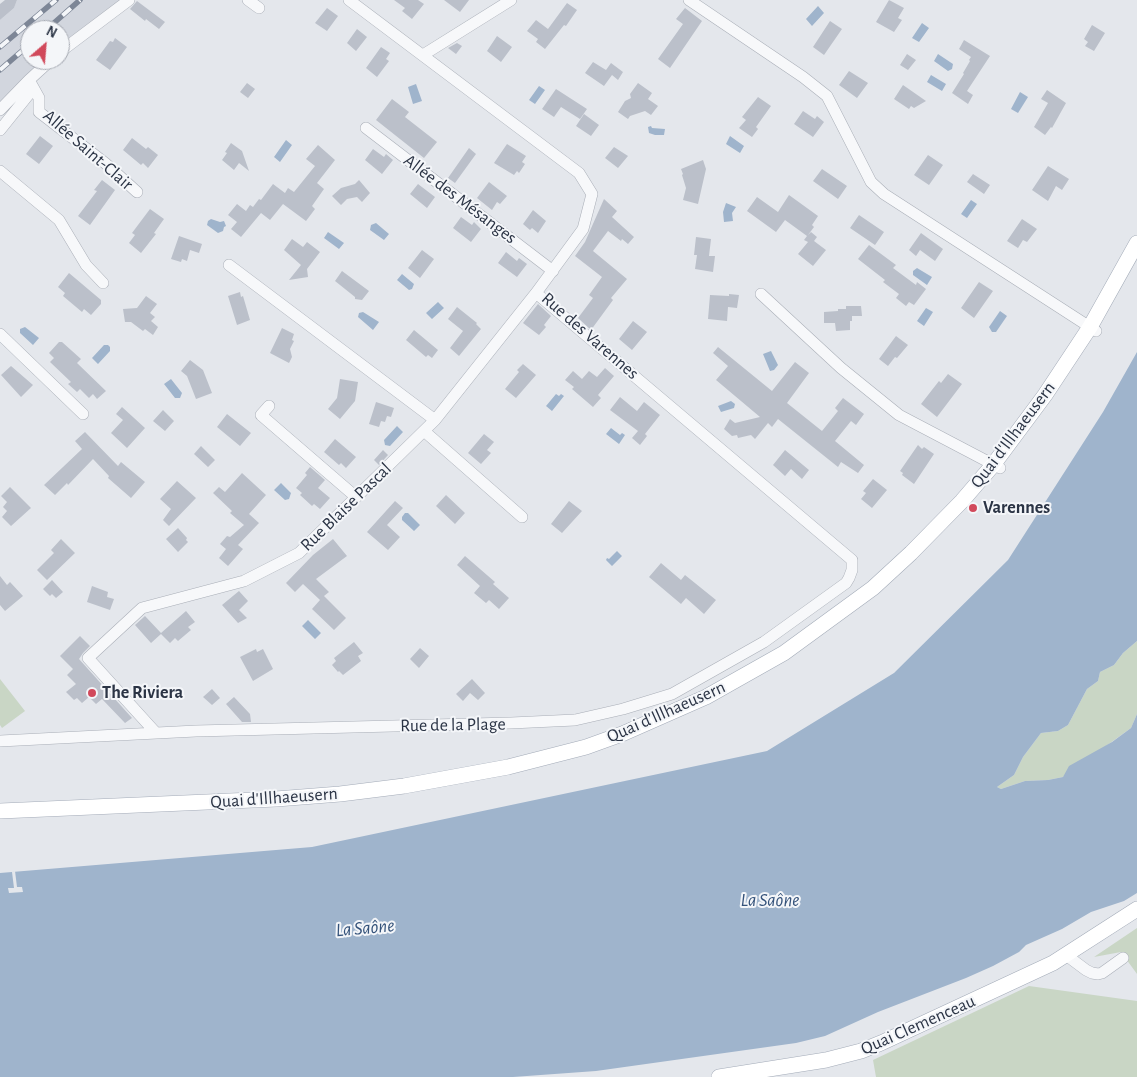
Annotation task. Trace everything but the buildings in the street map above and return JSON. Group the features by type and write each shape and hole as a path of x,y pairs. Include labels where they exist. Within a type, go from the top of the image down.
{"main road":[{"name":"Quai d'Illhaeusern","path":"0,811 258,800 349,793 404,786 508,768 595,744 638,728 706,697 784,652 879,582 912,553 997,467 1092,329 1137,243"},
{"name":"Quai Clemenceau","path":"719,1077 826,1060 862,1051 1052,963 1137,909"}],"street":[{"path":"70,44 129,0"},
{"path":"248,0 259,8"},
{"name":"Rue des Varennes","path":"350,0 579,173 592,194 583,229 536,293 852,560"},
{"path":"423,55 511,0"},
{"path":"689,0 803,77 827,96 872,182 884,194 1092,329"},
{"path":"0,130 43,70"},
{"path":"0,110 31,84"},
{"name":"Allée Saint-Clair","path":"31,84 39,98 39,112 105,163 137,192"},
{"name":"Allée des Mésanges","path":"366,128 553,271"},
{"path":"0,171 59,220 86,265 103,283"},
{"path":"229,265 435,420"},
{"name":"Rue Blaise Pascal","path":"156,733 88,658 142,608 244,581 298,553 435,420 536,293"},
{"path":"761,294 841,368 899,415 997,467"},
{"path":"0,334 83,414"},
{"path":"269,406 261,415 356,497"},
{"path":"424,431 522,517"},
{"name":"Rue de la Plage","path":"0,741 156,733 511,724 575,720 623,709 672,694 764,642 846,583 852,570 852,560"},
{"path":"1066,955 1092,974 1102,973 1123,958"}],"shaded area":[{"path":"17,0 121,0 70,38 70,20 20,20 20,70 34,70 0,104 0,20 14,8"}],"green space":[{"path":"1137,641 1137,714 1131,728 1063,777 1025,781 1001,789 997,787 1014,775 1023,757 1041,733 1058,731 1068,725 1087,689 1098,681 1100,672 1114,665 1123,653"},
{"path":"0,679 25,711 2,728 0,725"},
{"path":"1137,928 1137,974 1121,952 1094,957"},
{"path":"1029,986 1137,1001 1137,1077 876,1077 873,1060"}],"water":[{"path":"818,6 824,13 812,26 806,19"},
{"path":"922,23 929,28 919,42 912,38"},
{"path":"938,54 953,64 952,69 948,71 934,61"},
{"path":"931,75 946,84 942,91 927,82"},
{"path":"416,84 422,101 413,104 408,87"},
{"path":"539,86 545,90 535,104 529,100"},
{"path":"1020,92 1028,97 1018,113 1011,109"},
{"path":"651,126 652,128 665,129 664,135 649,133 648,127"},
{"path":"730,136 744,146 740,153 726,144"},
{"path":"286,140 292,145 280,162 274,157"},
{"path":"971,200 977,204 967,218 961,214"},
{"path":"726,203 736,207 732,213 733,221 724,222 723,212"},
{"path":"211,219 220,222 224,221 226,226 223,231 218,233 207,225"},
{"path":"376,223 389,234 384,240 370,230 371,225"},
{"path":"328,232 344,243 339,249 324,238"},
{"path":"917,268 932,277 927,285 913,275 913,271"},
{"path":"402,274 414,284 412,289 409,290 397,280"},
{"path":"438,302 444,308 432,319 426,313"},
{"path":"926,308 933,312 924,326 917,321"},
{"path":"1000,311 1007,316 996,332 992,332 989,327"},
{"path":"363,312 379,322 373,330 358,317 359,313"},
{"path":"25,327 39,338 33,345 20,333 20,329"},
{"path":"104,345 110,347 110,351 98,364 92,358"},
{"path":"771,351 778,365 774,370 770,371 763,354"},
{"name":"La Saône","path":"1137,352 1137,641 1123,653 1114,665 1100,672 1098,681 1087,689 1068,725 1058,731 1041,733 1023,757 1014,775 997,787 1001,789 1025,781 1063,777 1069,766 1112,742 1131,728 1137,714 1137,893 1124,901 1091,912 1062,929 1026,945 1019,952 993,966 966,978 878,1012 825,1036 796,1043 596,1071 513,1077 0,1077 0,873 312,847 767,751 894,673 1008,560 1103,412"},
{"path":"171,379 182,393 180,398 175,398 164,384"},
{"path":"556,394 564,396 552,411 546,406"},
{"path":"731,401 735,404 734,408 721,412 718,406"},
{"path":"397,426 403,432 390,446 385,445 384,440"},
{"path":"611,428 620,435 622,433 625,435 619,444 606,434"},
{"path":"281,483 291,493 289,499 285,500 274,490"},
{"path":"405,513 408,513 420,525 414,531 402,520"},
{"path":"617,551 622,556 612,566 606,560"},
{"path":"308,620 321,633 315,639 302,626"}],"pier":[{"path":"15,871 17,887 22,887 23,892 9,893 8,888 14,888 12,872"}],"railway":[{"path":"0,47 56,0"},
{"path":"57,20 80,0"},
{"path":"0,70 20,53"}],"place":[{"name":"Varennes","path":"973,508"},
{"name":"The Riviera","path":"92,693"}]}
